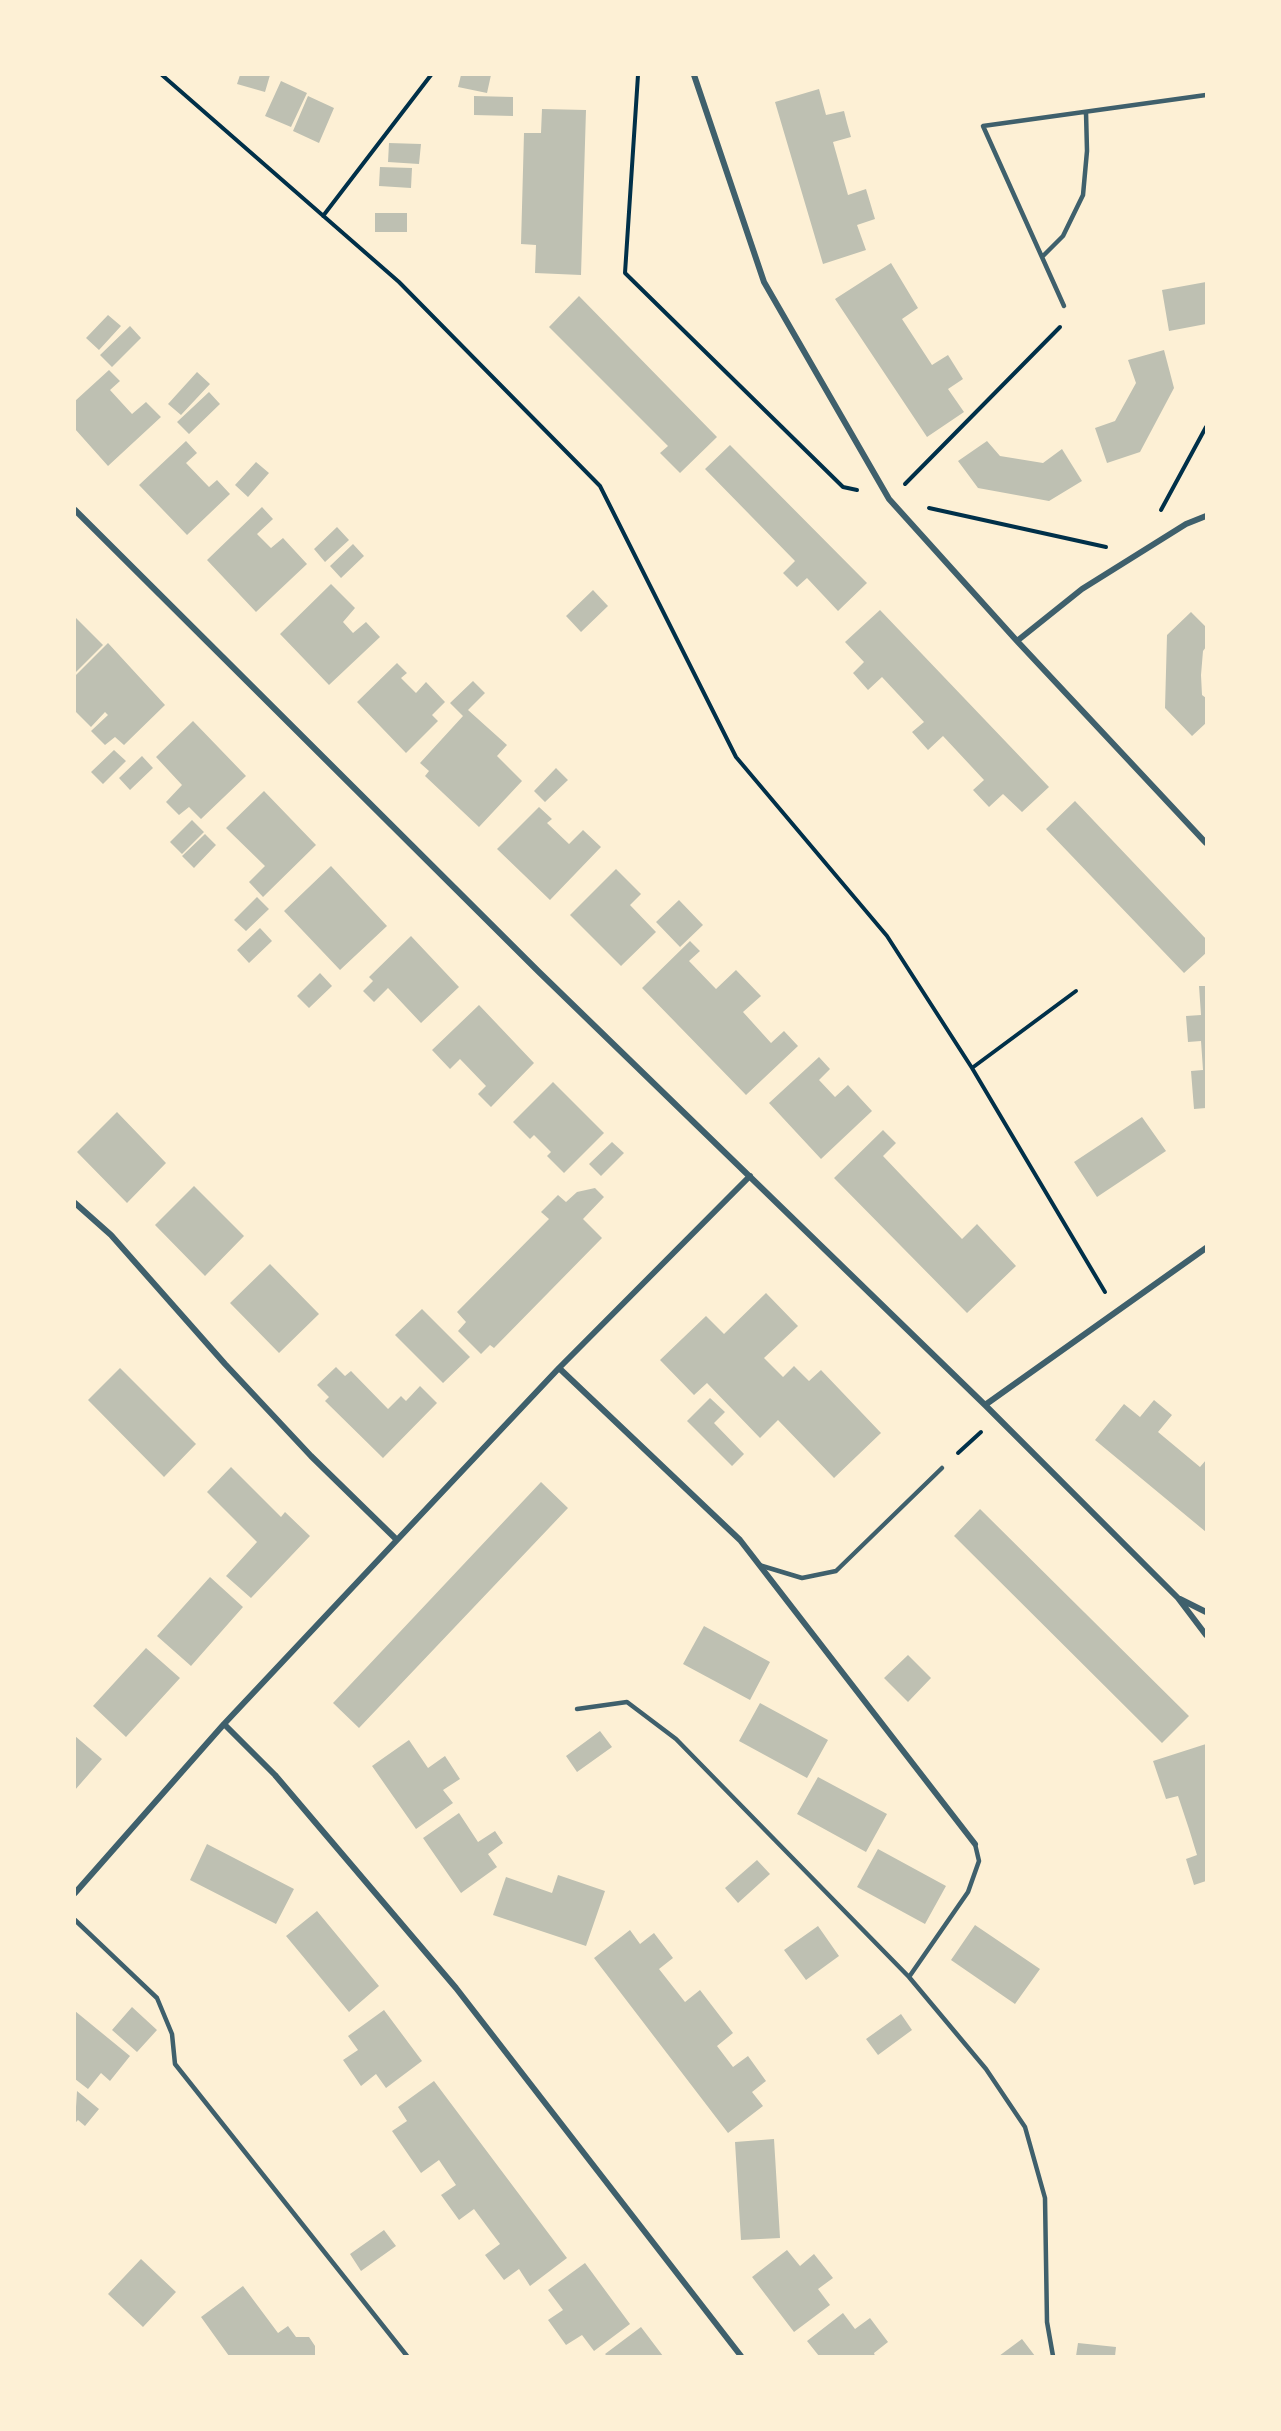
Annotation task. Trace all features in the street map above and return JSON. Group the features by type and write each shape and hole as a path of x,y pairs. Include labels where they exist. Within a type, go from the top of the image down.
{"street":[{"path":"694,75 764,282 890,499 1017,640 1206,843"},
{"path":"75,510 530,963 986,1406 1178,1598 1206,1635"},
{"path":"1017,640 1082,589 1186,524 1206,516"},
{"path":"75,1893 225,1724 397,1540 559,1368 750,1176"},
{"path":"75,1203 111,1235 225,1364 311,1456 397,1540"},
{"path":"986,1406 1206,1248"},
{"path":"559,1368 740,1540 975,1844"},
{"path":"1178,1598 1206,1612"},
{"path":"225,1724 275,1775 456,1988 741,2356"}],"lane":[{"path":"1064,306 983,126 1206,95"},
{"path":"1042,257 1063,236 1083,195 1087,151 1086,112"},
{"path":"759,1565 802,1578 836,1571 942,1468"},
{"path":"577,1708 627,1702 676,1739 909,1977 986,2069 1025,2127 1045,2198 1047,2322 1053,2356"},
{"path":"909,1977 969,1892 979,1861 975,1844"},
{"path":"75,1920 157,1998 172,2034 175,2064 407,2356"}],"path":[{"path":"162,75 399,282 600,486 736,757 886,936 972,1068 1118,1312"},
{"path":"323,216 431,75"},
{"path":"890,499 1065,322 1064,306"},
{"path":"972,1068 1076,992"},
{"path":"942,1468 997,1417"}],"building":[{"path":"240,75 270,75 265,92 237,84"},
{"path":"461,75 491,75 487,93 458,87"},
{"path":"281,81 307,93 291,127 265,116"},
{"path":"819,89 826,115 844,111 851,137 833,142 848,195 866,189 875,219 857,225 866,250 823,264 775,102"},
{"path":"308,96 334,108 319,143 293,131"},
{"path":"474,96 513,97 513,116 474,115"},
{"path":"542,109 586,110 581,275 535,273 536,245 521,244 524,133 541,133"},
{"path":"389,143 421,144 419,164 388,162"},
{"path":"380,167 412,168 411,188 379,186"},
{"path":"375,213 407,213 407,232 375,232"},
{"path":"891,263 918,308 902,319 932,365 948,355 963,379 948,389 964,412 927,437 835,299"},
{"path":"1206,282 1206,324 1169,331 1162,290"},
{"path":"579,296 717,437 680,473 660,453 668,446 549,327"},
{"path":"108,315 121,326 99,350 86,338"},
{"path":"130,326 141,338 112,367 100,355"},
{"path":"1164,350 1174,388 1140,452 1107,463 1095,428 1115,421 1136,383 1128,360"},
{"path":"109,370 120,381 110,390 132,414 146,402 161,417 108,466 75,429 75,401"},
{"path":"197,372 210,384 181,415 168,404"},
{"path":"209,392 220,404 189,434 177,422"},
{"path":"186,441 197,453 186,463 209,487 217,480 230,494 187,535 139,485"},
{"path":"987,441 1000,456 1043,463 1062,449 1082,481 1049,501 978,488 958,461"},
{"path":"730,445 867,583 838,611 807,578 797,587 783,573 795,561 705,469"},
{"path":"256,462 269,473 248,497 235,485"},
{"path":"262,507 273,519 257,534 271,548 283,538 307,564 256,612 207,560"},
{"path":"337,527 349,540 325,562 314,549"},
{"path":"353,544 364,556 341,578 330,566"},
{"path":"331,584 355,608 343,622 353,633 366,622 380,637 329,685 280,634"},
{"path":"593,590 608,606 581,632 566,616"},
{"path":"880,610 1049,787 1022,812 1003,794 989,807 973,790 984,780 943,736 928,750 912,732 924,722 882,677 868,690 853,673 864,662 845,642"},
{"path":"1191,612 1206,627 1206,647 1203,651 1201,675 1202,695 1206,698 1206,723 1192,736 1165,708 1167,635"},
{"path":"75,617 103,645 75,673"},
{"path":"108,643 165,705 124,745 115,737 105,745 91,731 108,715 105,712 91,727 75,711 75,676"},
{"path":"397,663 407,673 401,678 416,693 426,682 445,702 432,715 438,721 406,753 357,702"},
{"path":"473,681 485,693 468,710 507,745 497,756 522,781 479,827 425,776 429,771 420,763 463,716 450,703"},
{"path":"193,721 246,776 201,819 189,807 179,815 166,802 182,785 156,757"},
{"path":"114,750 126,761 103,784 91,772"},
{"path":"142,756 153,768 130,790 119,778"},
{"path":"556,768 568,780 545,802 534,791"},
{"path":"264,791 316,845 263,897 249,882 265,866 226,828"},
{"path":"1075,801 1206,939 1206,953 1184,973 1046,829"},
{"path":"539,807 552,819 547,823 569,844 583,830 601,847 550,900 497,849"},
{"path":"192,820 204,832 182,854 170,842"},
{"path":"205,834 216,845 194,868 182,856"},
{"path":"331,866 387,926 340,970 284,911"},
{"path":"616,869 641,894 630,905 656,932 621,966 570,915"},
{"path":"257,897 269,909 246,931 234,920"},
{"path":"679,900 703,925 680,947 656,922"},
{"path":"260,928 272,941 249,963 237,950"},
{"path":"411,936 459,987 421,1023 388,988 374,1002 363,991 373,981 369,977"},
{"path":"690,941 700,951 689,961 716,989 736,970 761,996 743,1012 771,1043 784,1031 798,1046 746,1095 642,988"},
{"path":"320,973 332,986 309,1008 297,996"},
{"path":"1199,986 1206,986 1206,1108 1194,1109 1191,1071 1203,1070 1201,1041 1188,1042 1186,1016 1201,1015"},
{"path":"479,1005 534,1063 491,1107 478,1094 486,1086 460,1059 450,1069 432,1050"},
{"path":"819,1057 830,1069 819,1080 835,1097 848,1085 872,1111 821,1159 769,1103"},
{"path":"553,1082 604,1133 564,1173 547,1156 551,1152 534,1135 530,1139 513,1122"},
{"path":"117,1112 166,1163 127,1203 77,1152"},
{"path":"1142,1117 1166,1151 1097,1197 1074,1162"},
{"path":"883,1130 896,1143 883,1156 962,1239 977,1224 1016,1266 967,1313 834,1178"},
{"path":"612,1142 624,1153 601,1176 589,1164"},
{"path":"194,1186 244,1236 205,1276 155,1225"},
{"path":"595,1188 604,1197 583,1219 602,1238 494,1348 490,1345 481,1354 458,1331 466,1322 457,1312 549,1219 541,1212 558,1195 566,1202 577,1192"},
{"path":"270,1264 319,1314 279,1353 230,1303"},
{"path":"766,1293 798,1326 764,1358 783,1377 794,1366 809,1381 821,1370 881,1433 834,1478 778,1420 760,1438 707,1383 694,1395 660,1360 706,1316 724,1334"},
{"path":"422,1309 470,1357 443,1383 395,1335"},
{"path":"336,1367 345,1376 351,1371 388,1409 401,1396 406,1401 420,1386 437,1403 383,1458 325,1401 329,1397 317,1385"},
{"path":"120,1368 196,1444 164,1477 88,1400"},
{"path":"710,1398 725,1412 714,1423 744,1454 732,1466 687,1421"},
{"path":"1154,1400 1172,1415 1158,1432 1200,1467 1206,1460 1206,1532 1095,1440 1124,1404 1140,1417"},
{"path":"231,1467 281,1517 285,1512 310,1536 251,1598 226,1576 257,1542 207,1492"},
{"path":"541,1482 568,1508 359,1728 333,1703"},
{"path":"980,1509 1189,1716 1162,1743 954,1536"},
{"path":"210,1577 243,1607 191,1666 157,1636"},
{"path":"704,1626 770,1662 750,1700 683,1664"},
{"path":"146,1648 180,1678 126,1737 93,1706"},
{"path":"908,1655 931,1678 908,1702 884,1678"},
{"path":"760,1703 828,1740 807,1778 739,1741"},
{"path":"600,1731 612,1747 577,1772 566,1756"},
{"path":"75,1736 102,1759 75,1790"},
{"path":"409,1740 428,1768 445,1756 460,1779 443,1790 453,1803 416,1829 372,1766"},
{"path":"1206,1744 1206,1881 1194,1885 1186,1859 1197,1855 1189,1829 1178,1796 1166,1799 1153,1761"},
{"path":"818,1777 887,1814 866,1852 797,1814"},
{"path":"459,1813 478,1842 495,1831 503,1843 488,1854 497,1867 461,1893 423,1838"},
{"path":"207,1844 294,1889 276,1924 190,1880"},
{"path":"878,1849 946,1886 925,1924 857,1887"},
{"path":"757,1860 770,1874 738,1903 725,1888"},
{"path":"558,1875 605,1891 586,1946 493,1915 506,1877 552,1893"},
{"path":"317,1911 379,1986 349,2012 286,1936"},
{"path":"975,1925 1040,1969 1015,2004 951,1960"},
{"path":"818,1926 839,1956 806,1980 784,1950"},
{"path":"630,1930 640,1944 654,1933 673,1958 659,1969 685,2002 700,1990 733,2033 717,2046 733,2067 748,2056 766,2081 752,2092 763,2106 728,2133 594,1958"},
{"path":"132,2007 157,2030 137,2052 112,2030"},
{"path":"384,2010 422,2061 386,2088 376,2074 361,2086 343,2060 358,2050 348,2036"},
{"path":"75,2011 130,2056 110,2081 101,2073 88,2089 75,2079"},
{"path":"901,2014 912,2030 878,2055 866,2039"},
{"path":"434,2081 567,2258 530,2286 519,2269 504,2280 485,2255 500,2244 474,2209 459,2220 441,2195 456,2185 439,2160 421,2173 392,2131 407,2121 398,2107"},
{"path":"77,2091 99,2109 85,2126 78,2120 75,2123"},
{"path":"774,2139 780,2238 741,2240 735,2142"},
{"path":"384,2230 396,2246 361,2271 350,2254"},
{"path":"787,2250 800,2266 814,2254 833,2278 818,2289 830,2305 794,2332 752,2277"},
{"path":"141,2259 176,2292 143,2327 108,2294"},
{"path":"585,2263 630,2324 594,2351 582,2335 566,2345 548,2320 563,2310 548,2290"},
{"path":"243,2286 278,2333 288,2326 296,2337 309,2337 315,2346 315,2356 229,2356 201,2317"},
{"path":"843,2313 855,2329 870,2318 888,2342 874,2353 875,2356 819,2356 807,2341"},
{"path":"641,2327 663,2356 607,2356 605,2354"},
{"path":"1022,2339 1035,2356 999,2356"},
{"path":"1078,2343 1116,2347 1115,2356 1076,2356"}]}
